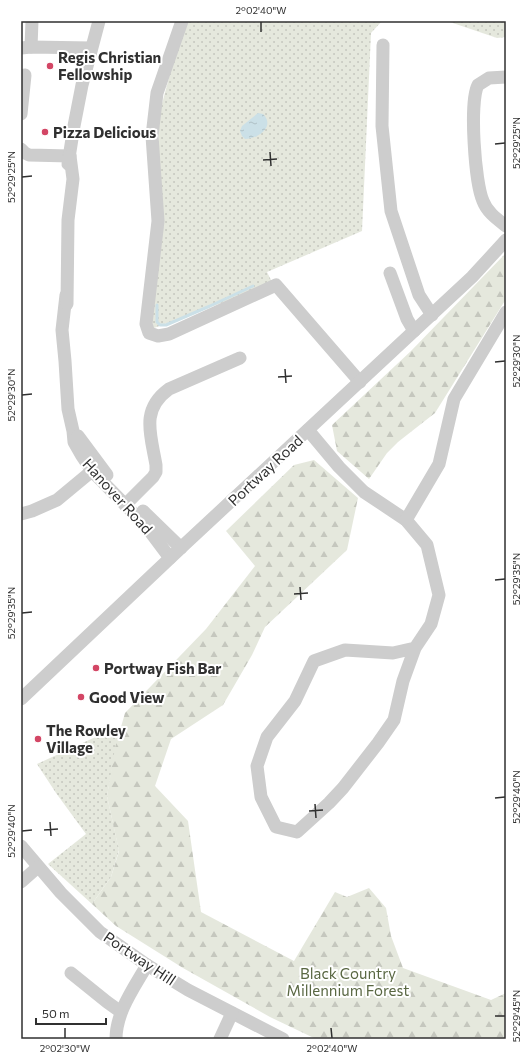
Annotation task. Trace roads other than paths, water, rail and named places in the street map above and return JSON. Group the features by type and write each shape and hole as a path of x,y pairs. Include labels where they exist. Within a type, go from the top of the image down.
{"street":[{"path":"32,21 26,47 91,48"},
{"name":"Hanover Road","path":"99,21 91,48 74,126 64,184 68,220 66,295 62,330 68,409 74,442 82,456 110,479 170,558"},
{"path":"182,21 157,93 152,136 158,221 146,324 149,333 158,336 169,334 276,285 360,382"},
{"path":"383,45 382,126 391,211 419,295 432,315"},
{"path":"21,114 25,75"},
{"path":"506,76 489,78 478,85 474,97 473,113 478,186 481,197 489,212 506,226"},
{"path":"21,149 24,153 29,154 70,156"},
{"name":"Portway Road","path":"21,699 170,558 432,315 472,277 506,240"},
{"path":"390,273 407,319 414,332"},
{"path":"406,520 439,464 454,399 506,312"},
{"path":"128,502 153,477 156,472 149,423 150,413 160,395 169,389 240,358"},
{"path":"308,430 339,467 364,492 406,520 427,545 439,595 431,624 416,648 403,680 394,720 374,749 343,788 297,832 276,827 261,797 257,766 267,737 295,701 314,661 345,650 393,653 416,648"},
{"path":"21,514 32,512 57,500 96,468"},
{"name":"Hanover Road","path":"128,502 181,548"},
{"name":"Portway Hill","path":"21,846 38,867 100,932 147,965 188,990 282,1039"},
{"path":"21,882 38,867"},
{"path":"116,1039 121,1012 147,965"},
{"path":"71,973 121,1012"},
{"path":"220,1039 232,1013"}],"water":[{"path":"258,113 263,114 266,119 266,128 259,135 245,139 240,131 242,126"}],"waterway":[{"path":"157,305 157,322 160,325 166,325 253,286"}],"place":[{"name":"Regis Christian Fellowship","path":"50,66"},
{"name":"Pizza Delicious","path":"45,132"},
{"name":"Portway Fish Bar","path":"96,668"},
{"name":"Good View","path":"81,697"},
{"name":"The Rowley Village","path":"38,739"}],"park label":[{"name":"Black Country Millennium Forest","path":"348,982"}]}
